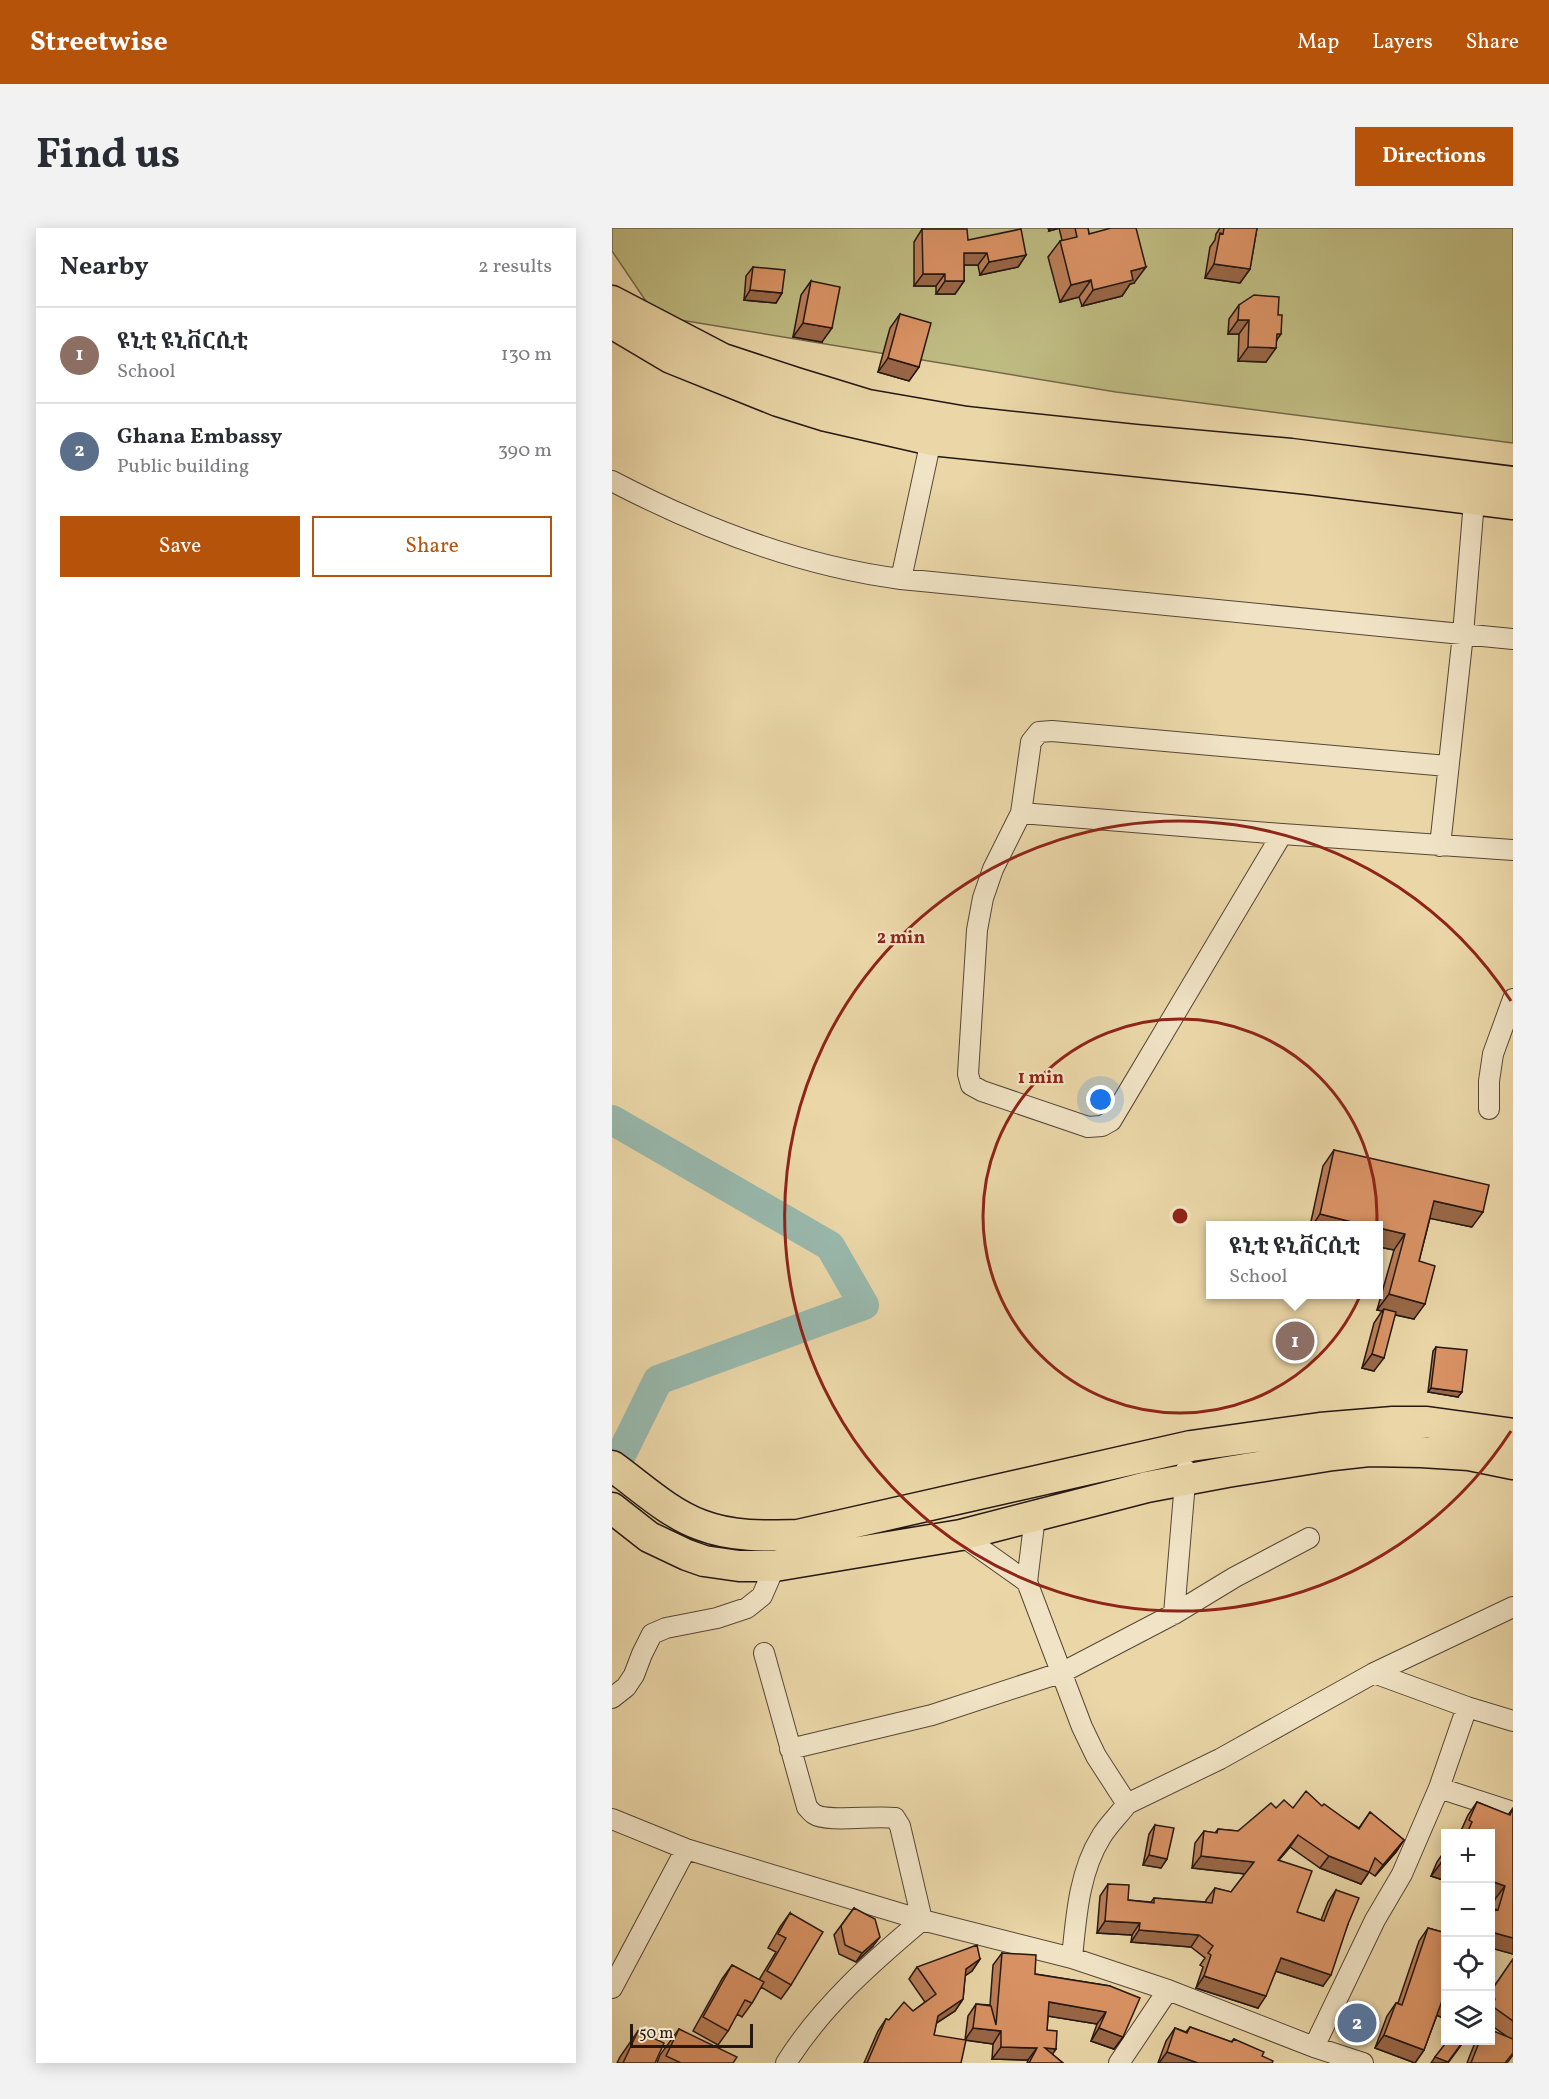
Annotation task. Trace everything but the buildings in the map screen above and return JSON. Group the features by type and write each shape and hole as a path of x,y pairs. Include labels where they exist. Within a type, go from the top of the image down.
{"main road":[{"path":"612,301 723,359 868,405 966,422 1291,454 1475,489 1513,504"},
{"path":"612,323 671,358 778,401 826,416 931,440 1309,478 1475,489 1513,482"},
{"path":"612,1466 675,1512 700,1525 741,1535 798,1535 1191,1446 1320,1428 1393,1422 1427,1422 1513,1434"},
{"path":"612,1508 649,1537 687,1555 704,1561 739,1566 776,1566 962,1535 1148,1487 1289,1462 1369,1451 1469,1455 1513,1464"}],"street":[{"path":"901,579 931,440"},
{"path":"612,481 648,500 736,537 813,562 856,573 1513,639"},
{"path":"1440,846 1463,634 1475,489"},
{"path":"1282,834 1111,1120 1102,1126 1088,1127 982,1091 971,1085 968,1074 977,930 983,898 993,869 1021,813 1031,742 1039,732 1052,730 1447,766"},
{"path":"1021,813 1513,850"},
{"path":"1489,1109 1489,1081 1493,1054 1513,999"},
{"path":"1174,1614 1184,1480 1191,1446"},
{"path":"1035,1516 1027,1582 1082,1727 1096,1756 1127,1804"},
{"path":"962,1535 1027,1582"},
{"path":"790,1749 932,1715 1063,1672 1174,1614 1234,1577 1309,1538"},
{"path":"612,1698 626,1687 634,1675 652,1634 666,1628 717,1618 747,1608 762,1596 776,1566"},
{"path":"1072,1958 1076,1913 1086,1871 1101,1837 1127,1804 1220,1759 1374,1673 1513,1607"},
{"path":"764,1653 807,1807 815,1815 826,1818 883,1816 895,1818 900,1826 922,1920"},
{"path":"1374,1673 1513,1721"},
{"path":"1314,2047 1375,1920 1402,1874 1439,1788 1467,1707"},
{"path":"1439,1788 1513,1812"},
{"path":"612,1819 686,1849 922,1920 1072,1958 1168,1990 1314,2047 1363,2063"},
{"path":"612,1988 686,1849"},
{"path":"786,2063 805,2034 839,1994 870,1963 922,1920"},
{"path":"1119,2063 1168,1990"}],"shaded area":[{"path":"612,228 1513,228 1513,443 1116,392 656,316 612,251"}],"waterway":[{"path":"612,1120 830,1246 864,1305 658,1380 612,1473"}],"place":[{"name":"ዩኒቲ ዩኒቨርሲቲ","path":"1295,1341"},
{"name":"Ghana Embassy","path":"1357,2023"}]}
